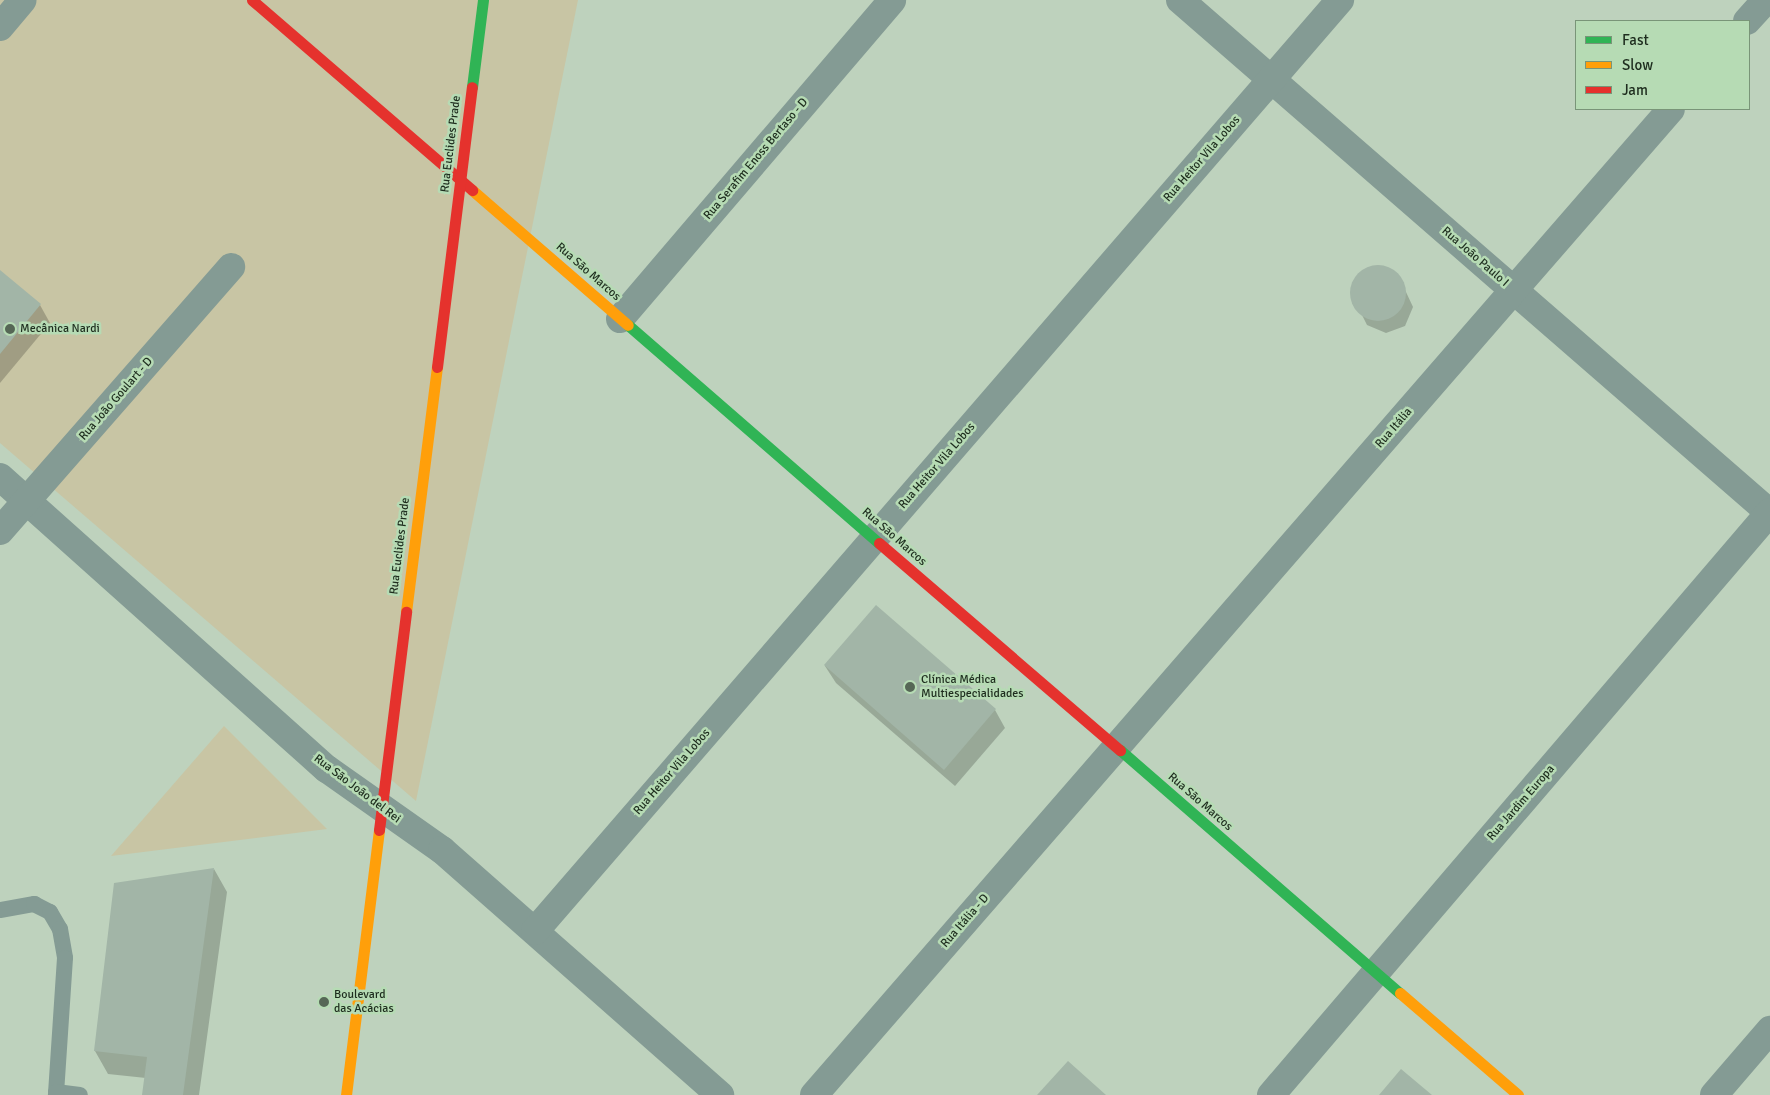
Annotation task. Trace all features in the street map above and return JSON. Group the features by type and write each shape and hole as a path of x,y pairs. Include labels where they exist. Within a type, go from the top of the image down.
{"street":[{"path":"0,27 23,0"},
{"name":"Rua São Marcos","path":"252,0 1518,1095"},
{"name":"Rua Euclides Prade","path":"346,1095 483,0"},
{"name":"Rua Serafim Enoss Bertaso - D","path":"620,319 892,0"},
{"name":"Rua João Paulo I","path":"1180,0 1770,513"},
{"name":"Rua Heitor Vila Lobos","path":"535,932 1340,0"},
{"path":"1748,20 1766,0"},
{"name":"Rua Itália","path":"1116,747 1670,110"},
{"name":"Rua João Goulart - D","path":"0,531 231,267"},
{"name":"Rua São João del Rei","path":"0,477 327,768 442,850 720,1095"},
{"name":"Rua Jardim Europa","path":"1271,1095 1770,513"},
{"name":"Rua Itália - D","path":"814,1095 1116,747"},
{"path":"1714,1095 1770,1030"}],"lane":[{"path":"0,910 34,904 50,912 60,929 65,958 56,1093 80,1095"}],"shaded area":[{"path":"0,0 578,0 416,801 0,443"},
{"path":"224,726 327,829 111,856"}],"building":[{"path":"1373,265 1383,265 1398,273 1404,282 1406,293 1404,304 1398,313 1383,321 1373,321 1362,316 1355,309 1350,298 1350,288 1355,277 1362,270"},
{"name":"Mecânica Nardi","path":"0,270 41,304 0,354"},
{"name":"Clínica Médica Multiespecialidades","path":"876,605 996,709 944,770 824,665"},
{"path":"214,868 183,1095 142,1095 147,1057 94,1051 114,883"},
{"path":"1068,1061 1106,1095 1037,1095"},
{"path":"1401,1069 1432,1095 1379,1095"}],"traffic: fast":[{"path":"472,87 483,0"},
{"path":"628,325 879,543"},
{"path":"1120,750 1400,993"}],"traffic: slow":[{"path":"472,190 628,325"},
{"path":"406,612 437,367"},
{"path":"346,1095 379,830"},
{"path":"1400,993 1518,1095"}],"traffic: jam":[{"path":"252,0 472,190"},
{"path":"437,367 472,87"},
{"path":"879,543 1120,750"},
{"path":"379,830 406,612"}],"place":[{"name":"Mecânica Nardi","path":"10,329"},
{"name":"Clínica Médica Multiespecialidades","path":"910,687"},
{"name":"Boulevard das Acácias","path":"324,1002"}]}
